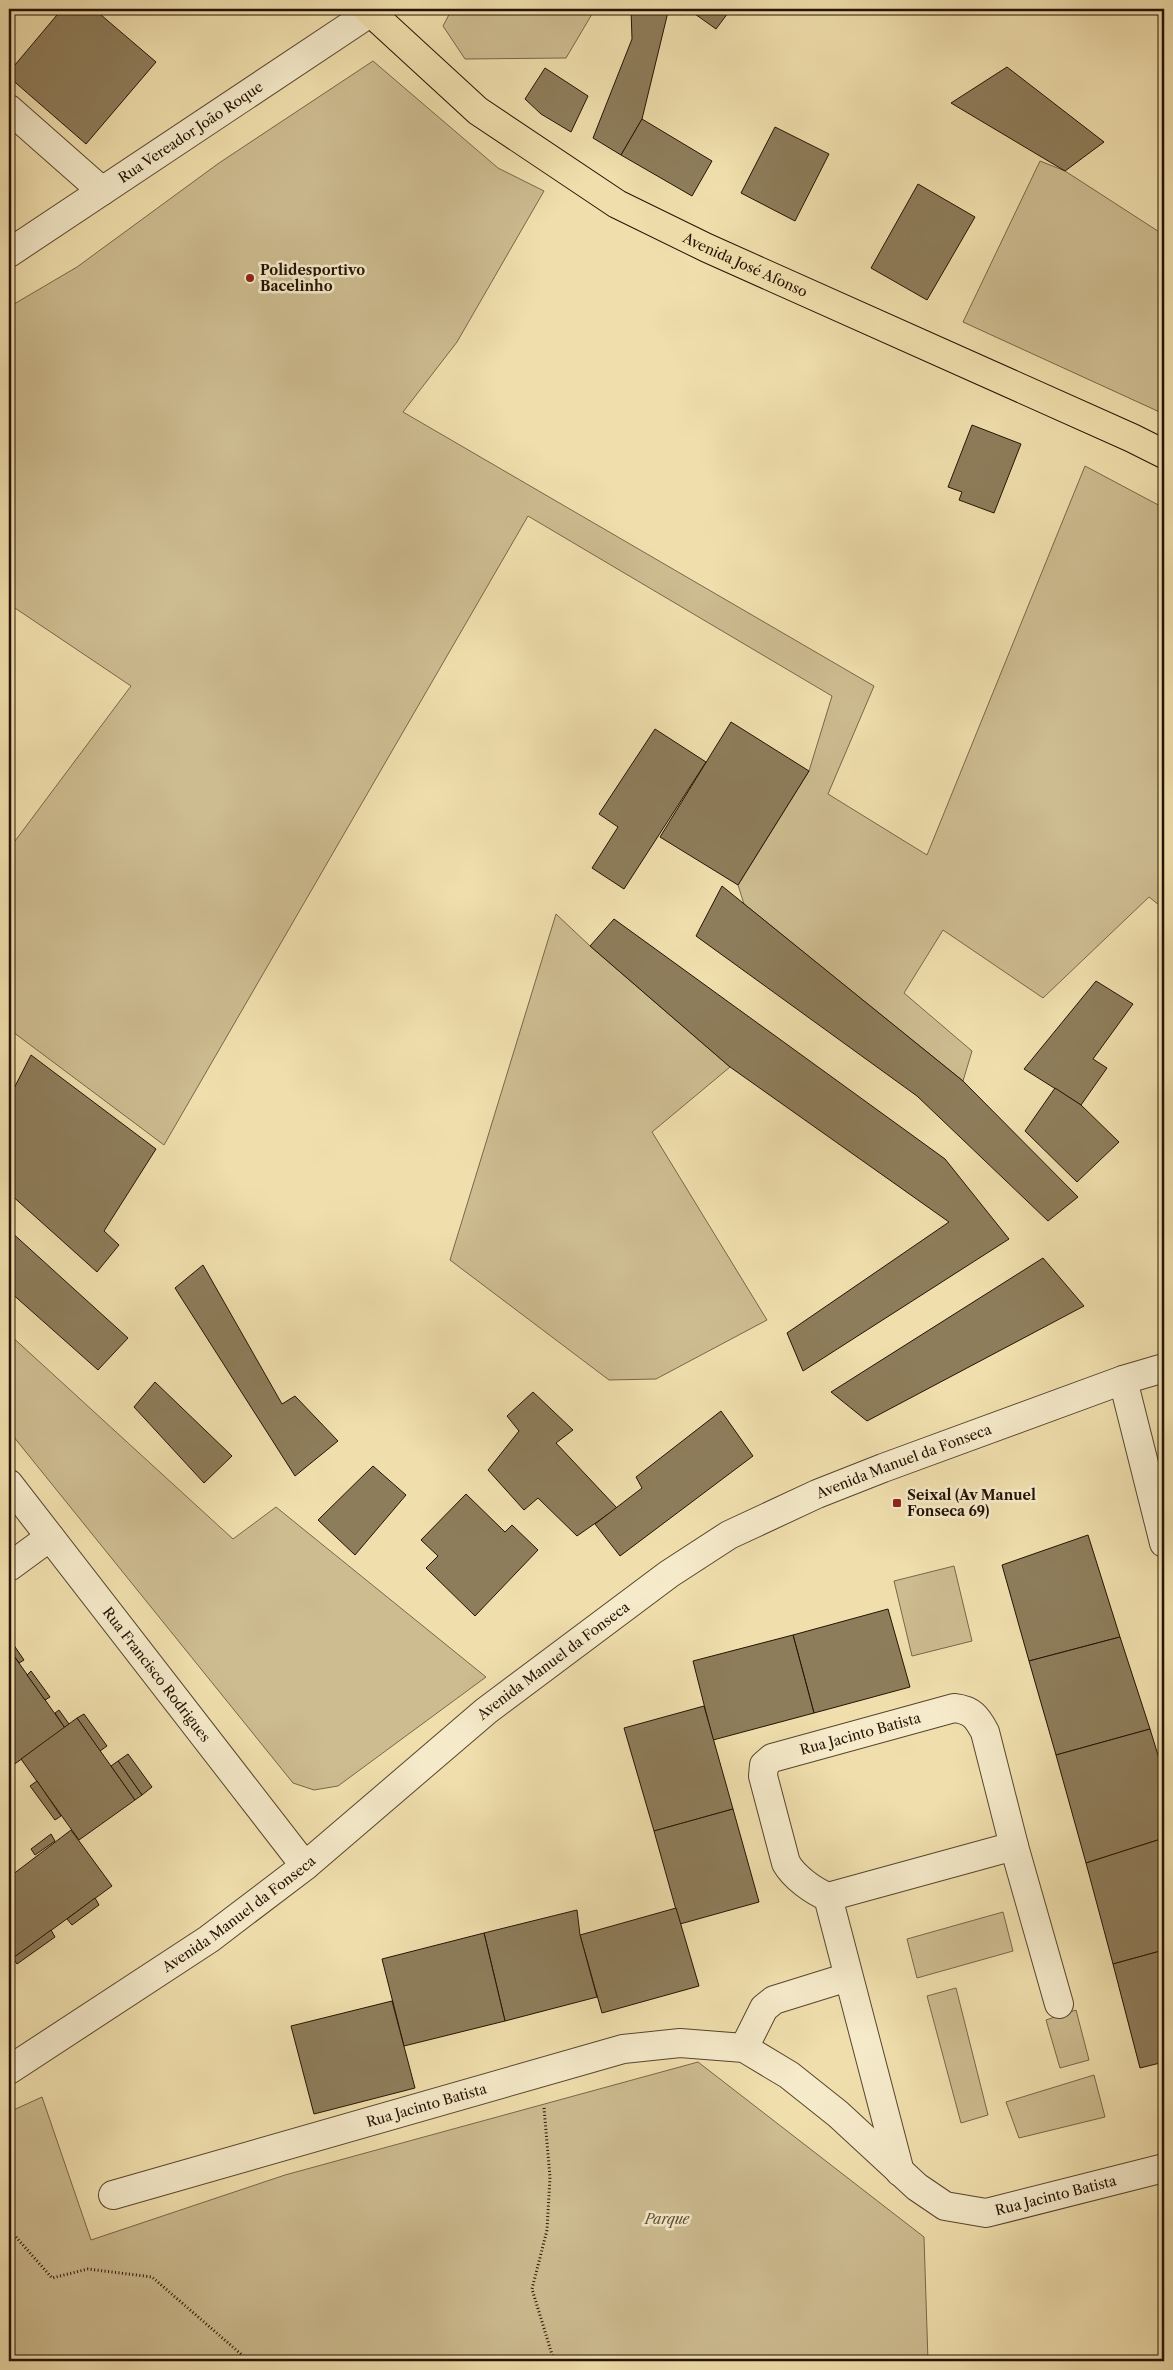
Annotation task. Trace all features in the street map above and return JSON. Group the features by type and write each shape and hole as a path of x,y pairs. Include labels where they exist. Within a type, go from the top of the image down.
{"main road":[{"name":"Avenida José Afonso","path":"369,10 478,111 617,204 707,248 1164,454"}],"street":[{"name":"Rua Vereador João Roque","path":"9,253 369,10"},
{"path":"9,109 102,191"},
{"name":"Avenida Manuel da Fonseca","path":"9,2070 209,1939 305,1866 486,1711 661,1579 729,1535 817,1494 866,1475 1123,1380 1164,1368"},
{"path":"1123,1380 1164,1543"},
{"name":"Rua Francisco Rodrigues","path":"9,1484 305,1866"},
{"path":"9,1567 50,1537"},
{"name":"Rua Jacinto Batista","path":"828,1897 819,1893 790,1869 786,1863 763,1776 764,1765 772,1758 954,1708 970,1711 976,1716 985,1732 1014,1846 1058,2004"},
{"path":"900,2172 828,1897 1014,1846"},
{"path":"744,2048 764,2008 774,2000 848,1977"},
{"name":"Rua Jacinto Batista","path":"114,2195 623,2049 680,2043 744,2048 789,2075 838,2114 917,2187 945,2206 986,2213 1164,2168"}],"path":[{"path":"542,2072 550,2177 547,2230 532,2289 554,2361"},
{"path":"9,2229 52,2278 88,2269 152,2278 249,2361"}],"green space":[{"path":"452,9 595,9 566,58 465,59 443,26"},
{"path":"373,61 498,168 544,191 457,342 403,412 874,686 828,794 927,855 1085,466 1164,508 1164,909 1149,897 1043,998 943,930 904,993 972,1051 963,1081 744,904 738,885 809,771 832,696 528,516 164,1145 9,1029 9,849 131,686 9,604 9,307 77,267 219,163"},
{"path":"1040,161 1065,171 1164,235 1164,414 963,322"},
{"path":"556,914 590,946 730,1067 652,1132 767,1320 656,1379 609,1380 450,1260"},
{"path":"9,1334 233,1539 276,1507 486,1677 338,1786 314,1790 293,1783 9,1431"},
{"path":"954,1566 972,1641 912,1656 894,1581"},
{"path":"1003,1912 1013,1951 917,1978 907,1939"},
{"path":"956,1988 988,2115 961,2123 927,1996"},
{"path":"1076,2010 1089,2060 1060,2068 1046,2020"},
{"name":"Parque","path":"698,2062 924,2237 928,2361 9,2361 9,2112 42,2097 91,2240 285,2175"},
{"path":"1094,2075 1105,2117 1019,2138 1006,2102"}],"building":[{"path":"62,9 94,9 156,62 86,144 9,77 9,72"},
{"path":"631,9 657,9 668,12 642,119 621,155 593,138 632,39"},
{"path":"673,9 687,9 682,15"},
{"path":"688,9 731,9 716,29"},
{"path":"1007,67 1104,142 1065,171 951,103"},
{"path":"545,68 588,96 571,132 541,114 525,99"},
{"path":"642,119 712,161 692,196 621,155"},
{"path":"775,127 829,154 795,221 741,193"},
{"path":"918,184 975,217 927,300 871,268"},
{"path":"972,425 1021,444 994,513 959,500 962,492 948,487"},
{"path":"731,722 809,771 738,885 660,837"},
{"path":"655,729 706,762 624,889 592,868 618,827 599,814"},
{"path":"722,886 963,1081 1078,1197 1048,1221 917,1096 696,936"},
{"path":"614,919 945,1159 1009,1239 803,1371 787,1333 949,1222 730,1067 590,946"},
{"path":"1096,981 1133,1004 1093,1059 1107,1068 1081,1105 1024,1069"},
{"path":"31,1055 156,1149 104,1231 119,1245 97,1272 9,1193 9,1098"},
{"path":"1055,1088 1081,1105 1119,1142 1077,1182 1025,1131"},
{"path":"9,1230 128,1338 98,1370 9,1291"},
{"path":"1043,1258 1084,1306 867,1421 831,1392"},
{"path":"203,1265 282,1404 295,1396 338,1441 295,1476 175,1288"},
{"path":"155,1382 232,1456 204,1483 134,1407"},
{"path":"533,1392 573,1430 556,1443 617,1508 577,1536 538,1498 524,1510 488,1470 519,1431 507,1416"},
{"path":"721,1411 753,1456 620,1556 595,1524 642,1488 636,1477"},
{"path":"373,1466 406,1495 355,1555 318,1520"},
{"path":"466,1494 505,1532 512,1525 538,1550 475,1616 426,1568 438,1556 421,1540"},
{"path":"1088,1535 1120,1637 1029,1661 1002,1565"},
{"path":"888,1609 910,1687 814,1713 793,1635"},
{"path":"793,1635 814,1713 713,1740 693,1661"},
{"path":"1120,1637 1150,1729 1056,1755 1029,1661"},
{"path":"13,1644 24,1660 19,1663 9,1649"},
{"path":"9,1649 65,1728 9,1768"},
{"path":"31,1671 50,1697 45,1700 27,1675"},
{"path":"704,1706 733,1809 654,1831 624,1728"},
{"path":"59,1710 69,1724 65,1728 55,1713"},
{"path":"84,1714 107,1746 100,1751 77,1718"},
{"path":"77,1718 135,1800 79,1840 21,1759"},
{"path":"1150,1729 1164,1775 1164,1838 1086,1863 1056,1755"},
{"path":"128,1754 152,1787 142,1795 118,1761"},
{"path":"118,1761 142,1795 135,1800 111,1766"},
{"path":"37,1781 61,1816 55,1820 30,1786"},
{"path":"733,1809 759,1902 680,1924 654,1831"},
{"path":"71,1830 112,1886 9,1961 9,1874 12,1875"},
{"path":"51,1834 55,1841 35,1855 31,1849"},
{"path":"1164,1838 1164,1950 1113,1964 1086,1863"},
{"path":"95,1898 99,1905 72,1925 67,1919"},
{"path":"676,1908 699,1986 602,2013 580,1935"},
{"path":"577,1910 580,1935 597,1997 505,2021 484,1933"},
{"path":"51,1930 55,1937 17,1964 13,1958"},
{"path":"484,1933 505,2021 404,2046 382,1959"},
{"path":"1164,1950 1164,2062 1140,2068 1113,1964"},
{"path":"392,2001 415,2088 314,2114 291,2026"}],"place":[{"name":"Polidesportivo Bacelinho","path":"250,278"},
{"name":"Seixal (Av Manuel Fonseca 69)","path":"897,1503"}]}
